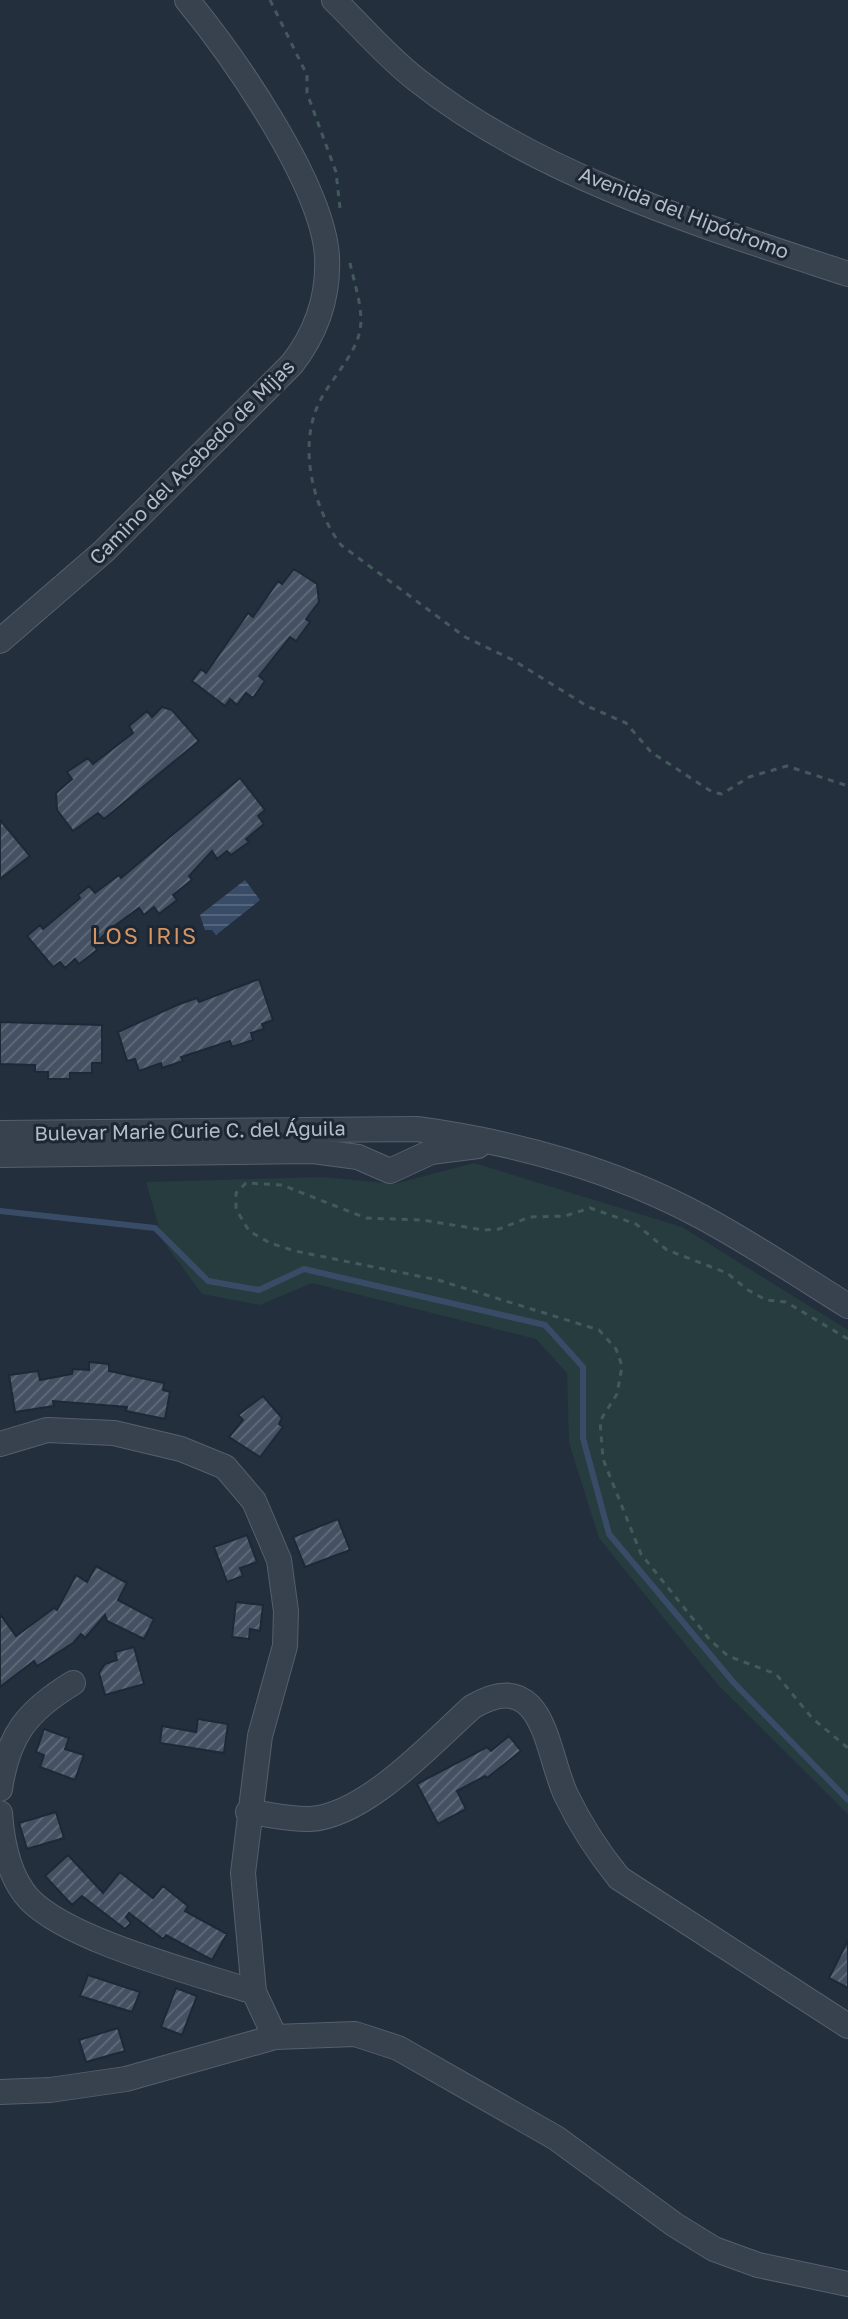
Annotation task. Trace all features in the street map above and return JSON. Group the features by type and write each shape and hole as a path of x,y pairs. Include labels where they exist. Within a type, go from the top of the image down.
{"street":[{"name":"Camino del Acebedo de Mijas","path":"0,641 104,551 292,364 305,348 322,306 327,252 297,170 261,101 187,0"},
{"name":"Avenida del Hipódromo","path":"334,0 417,80 509,140 621,193 848,274"},
{"name":"Bulevar Marie Curie C. del Águila","path":"376,1167 368,1145 386,1129"},
{"name":"Bulevar Marie Curie C. del Águila","path":"0,1133 386,1129 450,1133 545,1155 650,1192 702,1217 848,1306"},
{"path":"386,1129 404,1138 408,1145 407,1158 400,1167"},
{"name":"Bulevar Marie Curie C. del Águila","path":"0,1155 313,1151 358,1157 390,1171 431,1152 492,1144"},
{"path":"0,1444 47,1430 114,1433 181,1449 225,1467 254,1501 279,1560 286,1611 285,1646 260,1736 248,1812 243,1873 254,1992 275,2037"},
{"path":"0,1789 5,1756 21,1726 42,1701 73,1683"},
{"path":"248,1812 311,1819 336,1812 368,1796 472,1707 489,1697 507,1695 526,1702 541,1717 565,1791 591,1843 619,1878 848,2026"},
{"path":"0,1813 2,1837 11,1867 28,1898 57,1919 114,1946 254,1992"},
{"path":"0,2092 50,2090 126,2079 275,2037 355,2034 398,2048 556,2138 675,2225 714,2249 758,2265 848,2284"}],"path":[{"path":"270,0 307,75 307,93 336,172 342,222"},
{"path":"348,253 362,322 360,335 322,397 309,426 308,450 329,530 341,545 465,637 513,660 587,706 626,723 651,752 712,792 722,794 749,777 787,766 848,786"},
{"path":"848,1339 786,1302 766,1300 727,1273 667,1250 636,1224 590,1208 565,1216 530,1217 499,1229 484,1230 422,1220 366,1218 282,1185 246,1183 236,1193 236,1209 249,1231 270,1243 295,1251 438,1280 599,1330 616,1349 622,1366 617,1394 600,1421 603,1459 641,1554 710,1640 728,1656 776,1674 812,1718 848,1748"}],"green space":[{"path":"474,1163 682,1227 848,1330 848,1814 719,1686 599,1538 569,1443 567,1373 536,1339 312,1283 260,1305 202,1294 163,1241 146,1182 323,1177 394,1184"}],"water":[{"path":"245,880 260,900 216,935 212,930 205,930 200,915"}],"building":[{"path":"294,569 317,584 319,602 306,619 310,622 296,641 290,637 259,676 265,681 253,698 246,693 237,705 230,699 225,706 192,681 201,669 206,673 248,613 253,617 278,581 282,584"},
{"path":"162,707 172,710 199,741 104,819 98,813 73,831 57,810 56,793 72,779 67,772 88,758 93,764 133,733 129,726 147,711 152,717"},
{"path":"240,778 265,810 258,816 264,824 246,839 249,842 231,855 227,851 217,859 212,851 189,876 192,880 173,895 177,900 159,914 154,907 144,915 139,908 109,930 94,945 97,950 79,964 75,959 65,968 60,962 53,967 27,936 40,925 43,929 80,898 78,895 89,886 95,893 119,875 121,878"},
{"path":"0,820 30,856 0,879"},
{"path":"259,979 273,1020 262,1024 264,1029 251,1033 253,1040 232,1047 230,1041 181,1057 183,1061 162,1068 161,1063 139,1071 135,1059 127,1061 118,1032 177,1005 197,998 199,1002"},
{"path":"0,1022 102,1025 102,1063 92,1063 92,1073 70,1073 70,1079 48,1079 48,1072 35,1072 35,1065 0,1064"},
{"path":"89,1362 109,1364 109,1371 164,1383 163,1390 170,1392 165,1419 126,1411 127,1407 53,1401 54,1406 15,1412 9,1375 38,1371 40,1380 72,1374 73,1369 89,1370"},
{"path":"263,1396 282,1418 279,1424 283,1427 260,1457 229,1437 243,1420 238,1415"},
{"path":"338,1519 350,1550 305,1567 293,1537"},
{"path":"247,1535 257,1562 240,1568 243,1576 227,1582 214,1547"},
{"path":"96,1566 127,1583 118,1600 154,1619 144,1639 107,1621 105,1615 85,1638 81,1634 73,1643 37,1666 34,1661 0,1687 0,1614 16,1636 54,1608 57,1610 76,1575 87,1582"},
{"path":"236,1602 263,1605 260,1631 250,1629 249,1639 232,1637"},
{"path":"134,1647 144,1684 105,1695 99,1673 105,1664 117,1660 115,1652"},
{"path":"198,1719 228,1724 224,1753 160,1743 162,1726 196,1732"},
{"path":"44,1729 69,1738 65,1749 84,1755 75,1780 40,1767 44,1755 36,1752"},
{"path":"509,1736 521,1751 487,1778 485,1776 457,1791 466,1809 438,1824 417,1784 487,1747 491,1751"},
{"path":"56,1812 64,1838 27,1849 19,1823"},
{"path":"68,1855 103,1893 120,1872 153,1898 163,1886 188,1906 185,1911 227,1934 212,1960 166,1935 163,1939 129,1913 126,1917 131,1923 125,1929 82,1896 72,1905 45,1876"},
{"path":"848,1940 848,1988 829,1978"},
{"path":"88,1975 140,1992 132,2012 80,1996"},
{"path":"176,1988 197,1996 182,2035 161,2027"},
{"path":"118,2028 125,2051 86,2062 79,2040"}],"waterway":[{"path":"0,1211 155,1228 208,1281 259,1290 304,1269 545,1325 583,1367 583,1438 609,1534 734,1683 848,1800"}],"district":[{"name":"LOS IRIS","path":"145,936"}]}
